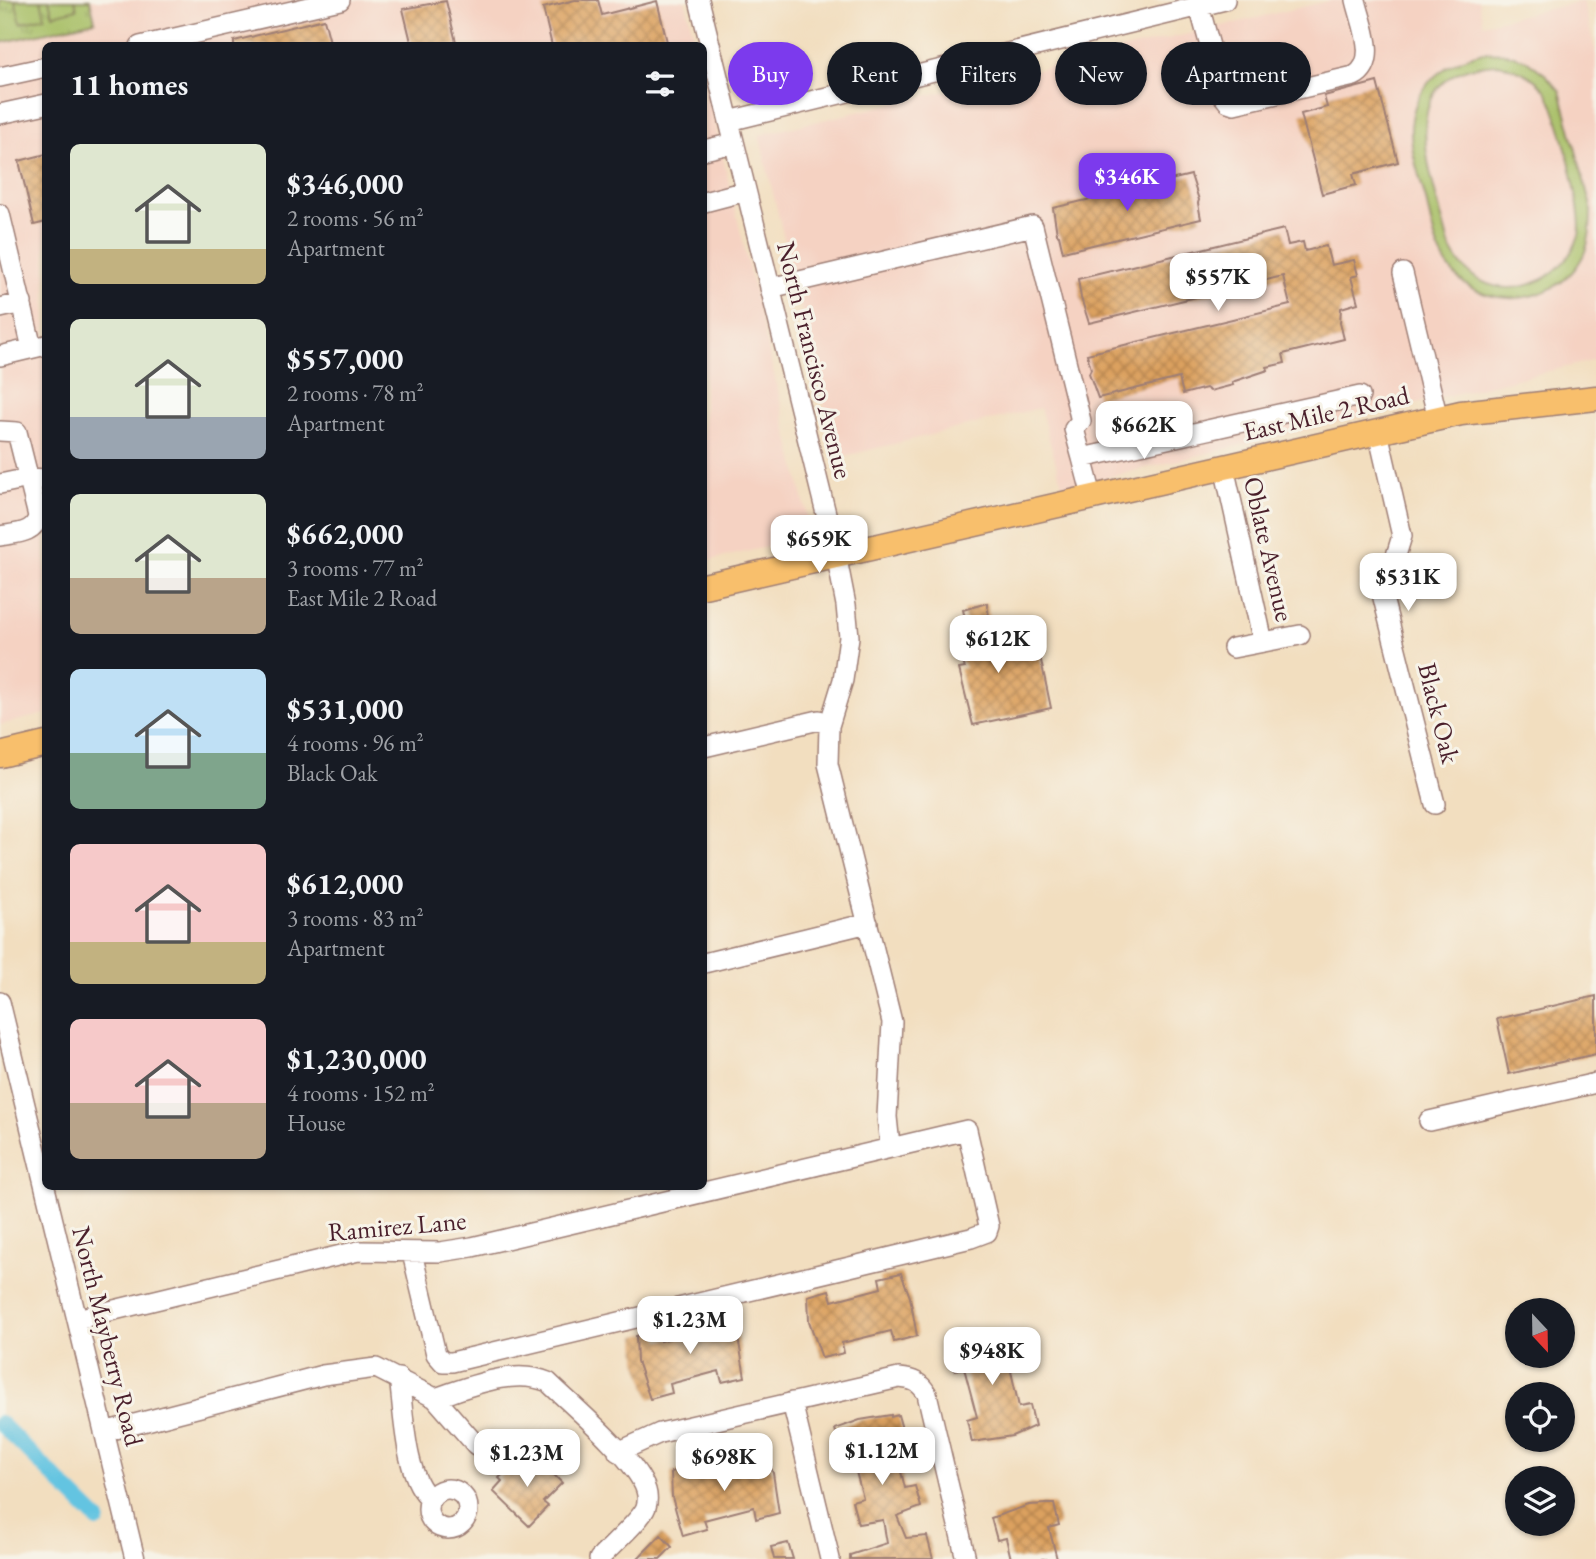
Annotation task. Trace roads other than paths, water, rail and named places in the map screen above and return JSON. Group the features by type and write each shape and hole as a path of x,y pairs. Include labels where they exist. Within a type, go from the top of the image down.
{"main road":[{"name":"East Mile 2 Road","path":"707,585 1461,413 1596,398"},
{"path":"0,755 42,745"}],"street":[{"path":"157,42 340,0"},
{"name":"North Francisco Avenue","path":"699,0 836,554 846,605 849,637 843,680 829,726 828,764 892,1022 887,1117 891,1146"},
{"path":"729,121 1225,0"},
{"path":"1199,6 1224,97 1234,104 1362,72 1366,67 1368,53 1356,0"},
{"path":"0,77 42,68"},
{"path":"0,114 42,105"},
{"path":"707,149 734,143"},
{"path":"707,201 746,191"},
{"path":"0,214 22,303 39,347 0,356"},
{"path":"770,288 1033,226 1082,421 1074,429 1092,496"},
{"path":"1403,274 1438,419"},
{"path":"0,308 22,303"},
{"path":"1082,458 1360,396"},
{"path":"0,431 17,432 37,478 38,516 37,522 29,530 0,536"},
{"name":"Black Oak","path":"1378,432 1402,536 1383,598 1435,804"},
{"name":"Oblate Avenue","path":"1224,467 1263,642"},
{"path":"0,484 37,478"},
{"name":"Oblate Avenue","path":"1233,648 1300,635"},
{"path":"707,746 819,720 829,726"},
{"path":"707,962 868,923"},
{"name":"North Mayberry Road","path":"0,1002 42,1175"},
{"path":"1429,1121 1596,1083"},
{"name":"Ramirez Lane","path":"77,1319 358,1251 412,1253 472,1247 967,1130 989,1226 987,1233 982,1235 452,1362 443,1362 436,1354 412,1253"},
{"name":"North Mayberry Road","path":"46,1190 135,1559"},
{"path":"104,1432 323,1375 376,1368 435,1398 477,1445"},
{"path":"435,1398 516,1376 548,1382 618,1452 642,1481 647,1494 646,1508 599,1559"},
{"path":"400,1378 409,1449 416,1480 431,1499"},
{"path":"618,1452 660,1433 899,1378 911,1379 921,1384 927,1394 966,1559"},
{"path":"792,1402 830,1559"}],"waterway":[{"path":"0,1423 98,1520"}]}
